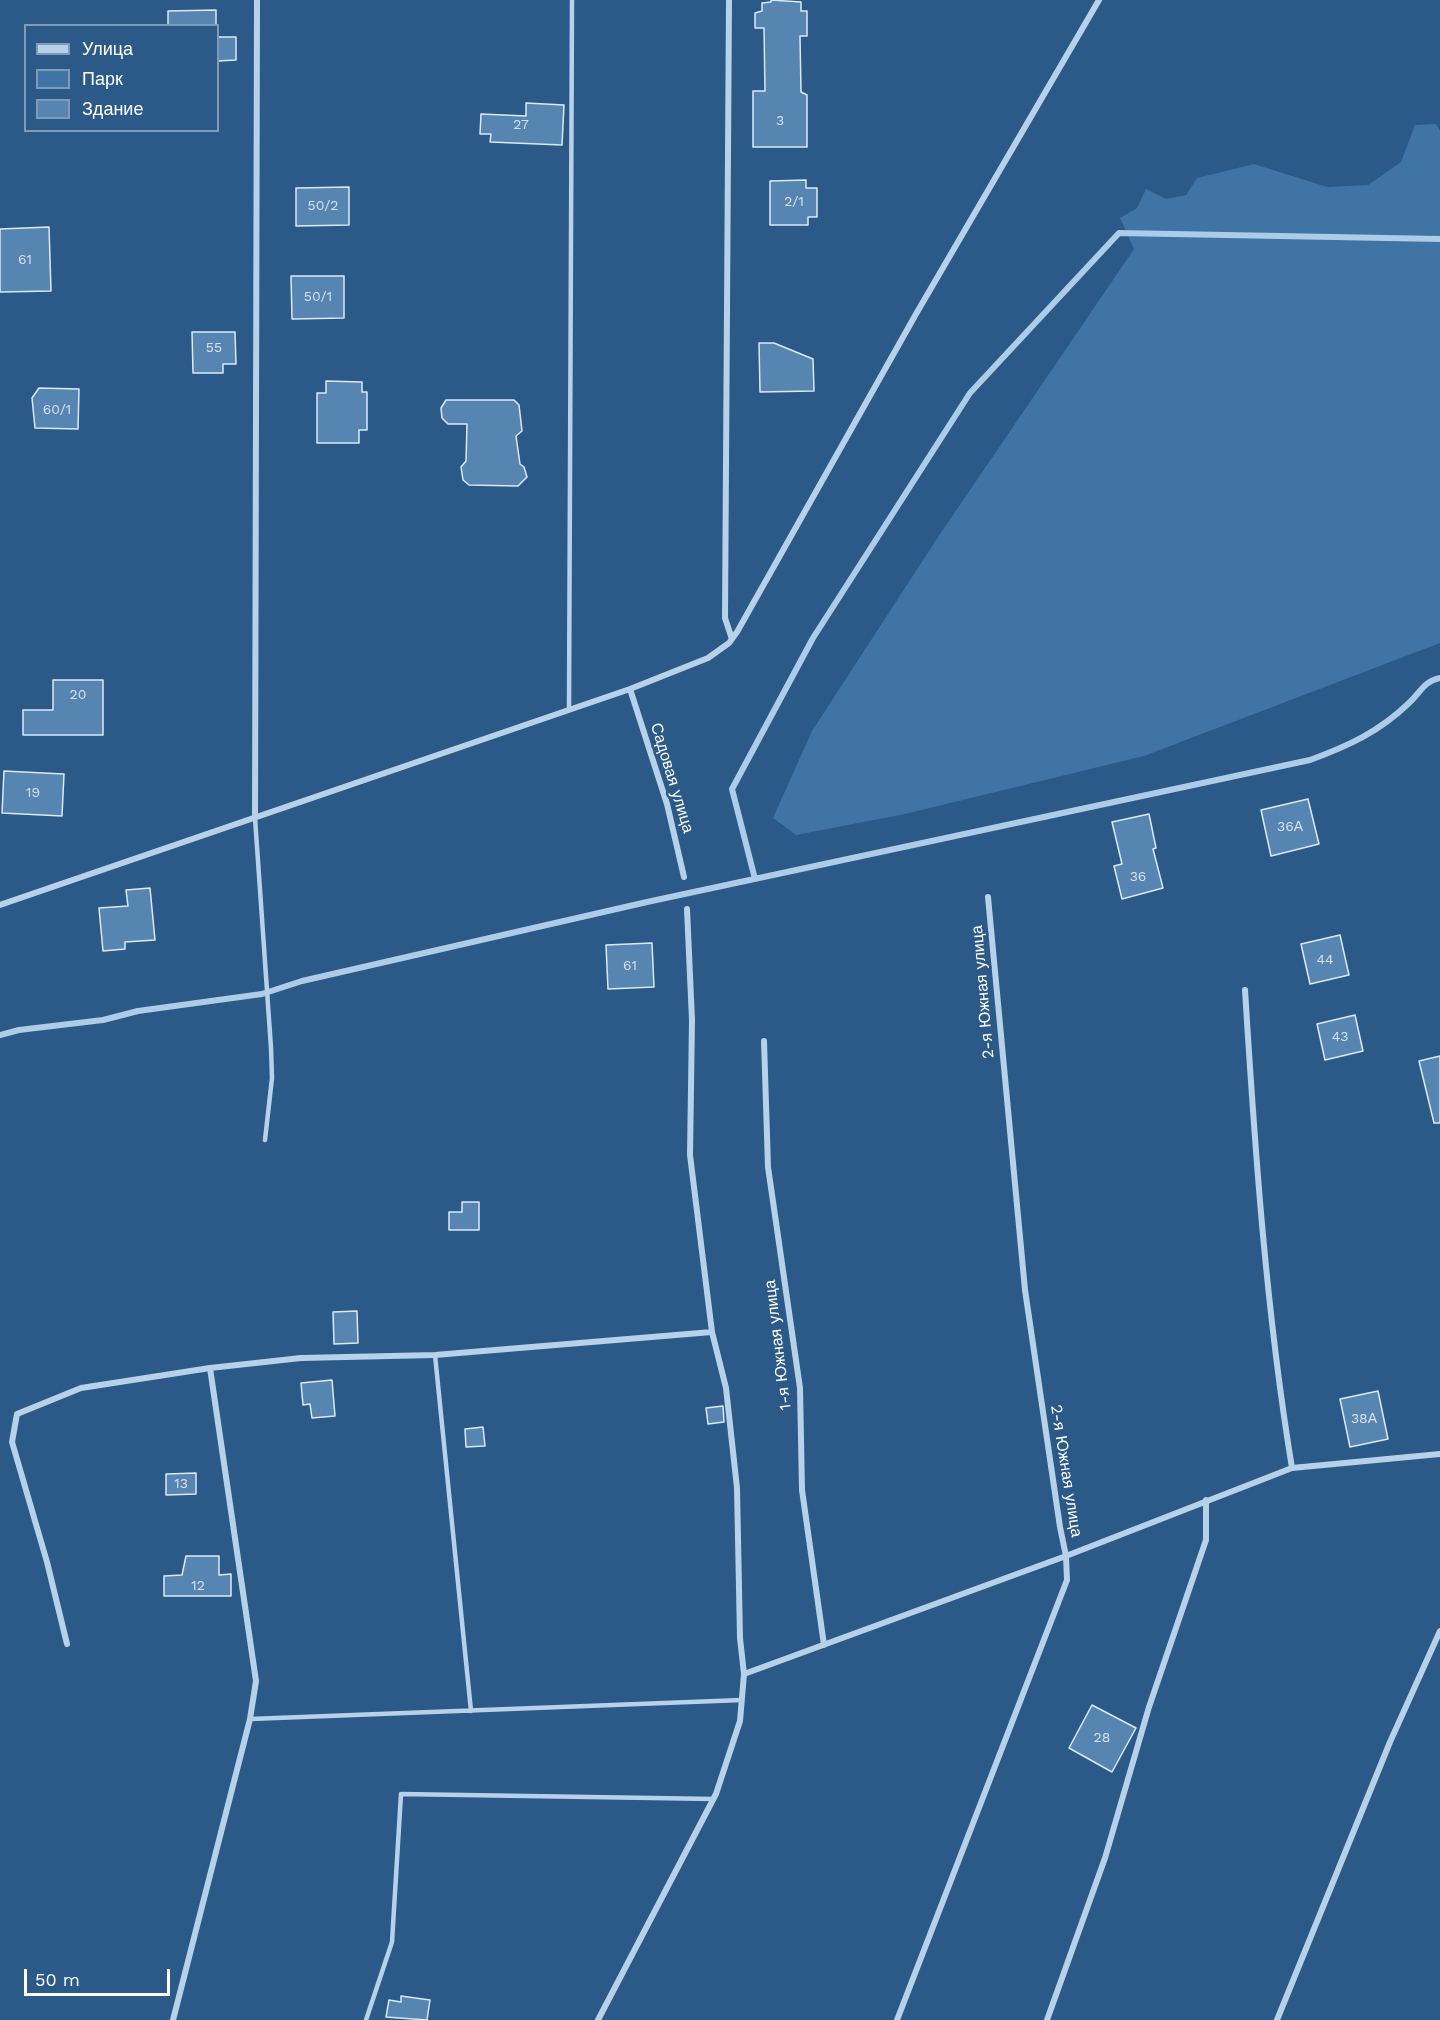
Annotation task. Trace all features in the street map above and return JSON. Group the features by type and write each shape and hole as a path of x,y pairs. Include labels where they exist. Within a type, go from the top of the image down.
{"street":[{"path":"255,818 257,0"},
{"path":"729,0 725,618 732,639"},
{"path":"0,905 630,688 708,657 732,639 1099,0"},
{"name":"Садовая улица","path":"630,688 667,804 684,877"},
{"name":"2-я Южная улица","path":"897,2020 1067,1580 1066,1556 1025,1290 988,897"},
{"path":"598,2020 714,1799 740,1721 742,1700 744,1674 740,1627 737,1488 726,1388 712,1332 690,1155 692,1055 687,909"},
{"path":"1245,990 1255,1163 1272,1333 1292,1468"},
{"name":"1-я Южная улица","path":"764,1041 768,1167 800,1388 802,1490 824,1645"},
{"path":"67,1644 47,1562 12,1442 17,1414 81,1388 210,1368 301,1358 435,1355 712,1332"},
{"path":"173,2020 250,1719 256,1682 210,1368"},
{"path":"744,1674 1066,1556 1292,1468 1440,1454"},
{"path":"1047,2020 1105,1858 1149,1707 1206,1540 1206,1500"},
{"path":"1277,2020 1390,1742 1440,1631"}],"lane":[{"path":"569,709 572,0"},
{"path":"255,818 272,1047 272,1078 265,1140"},
{"path":"435,1355 471,1711"},
{"path":"250,1719 742,1700"},
{"path":"366,2020 392,1942 401,1794 714,1799"}],"green space":[{"path":"1436,124 1440,131 1440,643 1144,756 905,814 796,835 773,818 812,731 938,537 1134,249 1120,218 1137,208 1146,189 1166,199 1186,195 1197,178 1254,164 1327,187 1368,185 1401,162 1415,125"}],"building":[{"path":"771,0 801,2 801,11 807,11 807,36 800,36 801,92 807,95 807,147 753,147 753,91 765,91 764,28 755,28 755,13 762,11 762,3 771,2"},
{"path":"216,10 216,24 168,24 168,11"},
{"path":"219,37 236,37 236,60 219,61"},
{"path":"526,103 564,105 562,145 490,142 491,134 480,134 481,114 526,116"},
{"path":"806,180 806,188 817,188 817,217 808,217 808,225 770,225 770,181"},
{"path":"349,187 349,225 296,226 296,188"},
{"path":"49,227 51,291 0,292 0,229"},
{"path":"291,276 344,276 344,318 292,319"},
{"path":"192,332 235,332 236,364 223,364 223,373 193,373"},
{"path":"759,343 774,343 813,359 814,391 760,392"},
{"path":"326,381 362,382 362,392 367,392 367,430 359,430 359,443 317,443 317,393 326,393"},
{"path":"39,388 79,389 78,429 35,428 32,398"},
{"path":"446,400 514,400 519,405 522,431 516,436 520,464 524,467 527,477 518,486 469,485 463,480 461,467 466,461 467,424 448,424 442,418 441,408"},
{"path":"53,680 103,680 103,735 23,735 23,710 53,710"},
{"path":"4,771 64,774 62,816 2,813"},
{"path":"1308,799 1319,844 1271,856 1261,810"},
{"path":"1149,814 1156,848 1153,849 1163,888 1122,899 1114,866 1122,864 1112,822"},
{"path":"150,888 155,940 125,942 125,949 103,951 99,908 128,906 126,890"},
{"path":"1340,935 1349,975 1310,984 1301,944"},
{"path":"652,943 654,987 608,989 606,945"},
{"path":"1355,1015 1363,1051 1325,1060 1317,1024"},
{"path":"1440,1056 1440,1123 1434,1123 1419,1061"},
{"path":"462,1202 479,1202 479,1230 449,1230 449,1212 462,1212"},
{"path":"357,1311 358,1343 334,1344 333,1312"},
{"path":"332,1380 335,1416 312,1418 310,1404 303,1405 301,1383"},
{"path":"1378,1391 1388,1439 1350,1447 1340,1399"},
{"path":"723,1406 724,1422 708,1424 706,1408"},
{"path":"483,1427 485,1446 466,1447 465,1429"},
{"path":"196,1473 196,1494 166,1495 166,1474"},
{"path":"186,1556 219,1556 219,1575 231,1574 231,1596 164,1596 164,1576 182,1575"},
{"path":"1092,1705 1136,1728 1112,1772 1069,1748"},
{"path":"401,1996 430,2000 427,2020 386,2017 389,2000 401,2002"}],"waterway":[{"path":"755,879 732,789 813,638 970,393 1119,233 1440,239"},
{"path":"0,1035 19,1030 103,1020 138,1011 262,994 302,981 647,902 1310,760 1375,730 1398,713 1426,685 1440,678"}]}
